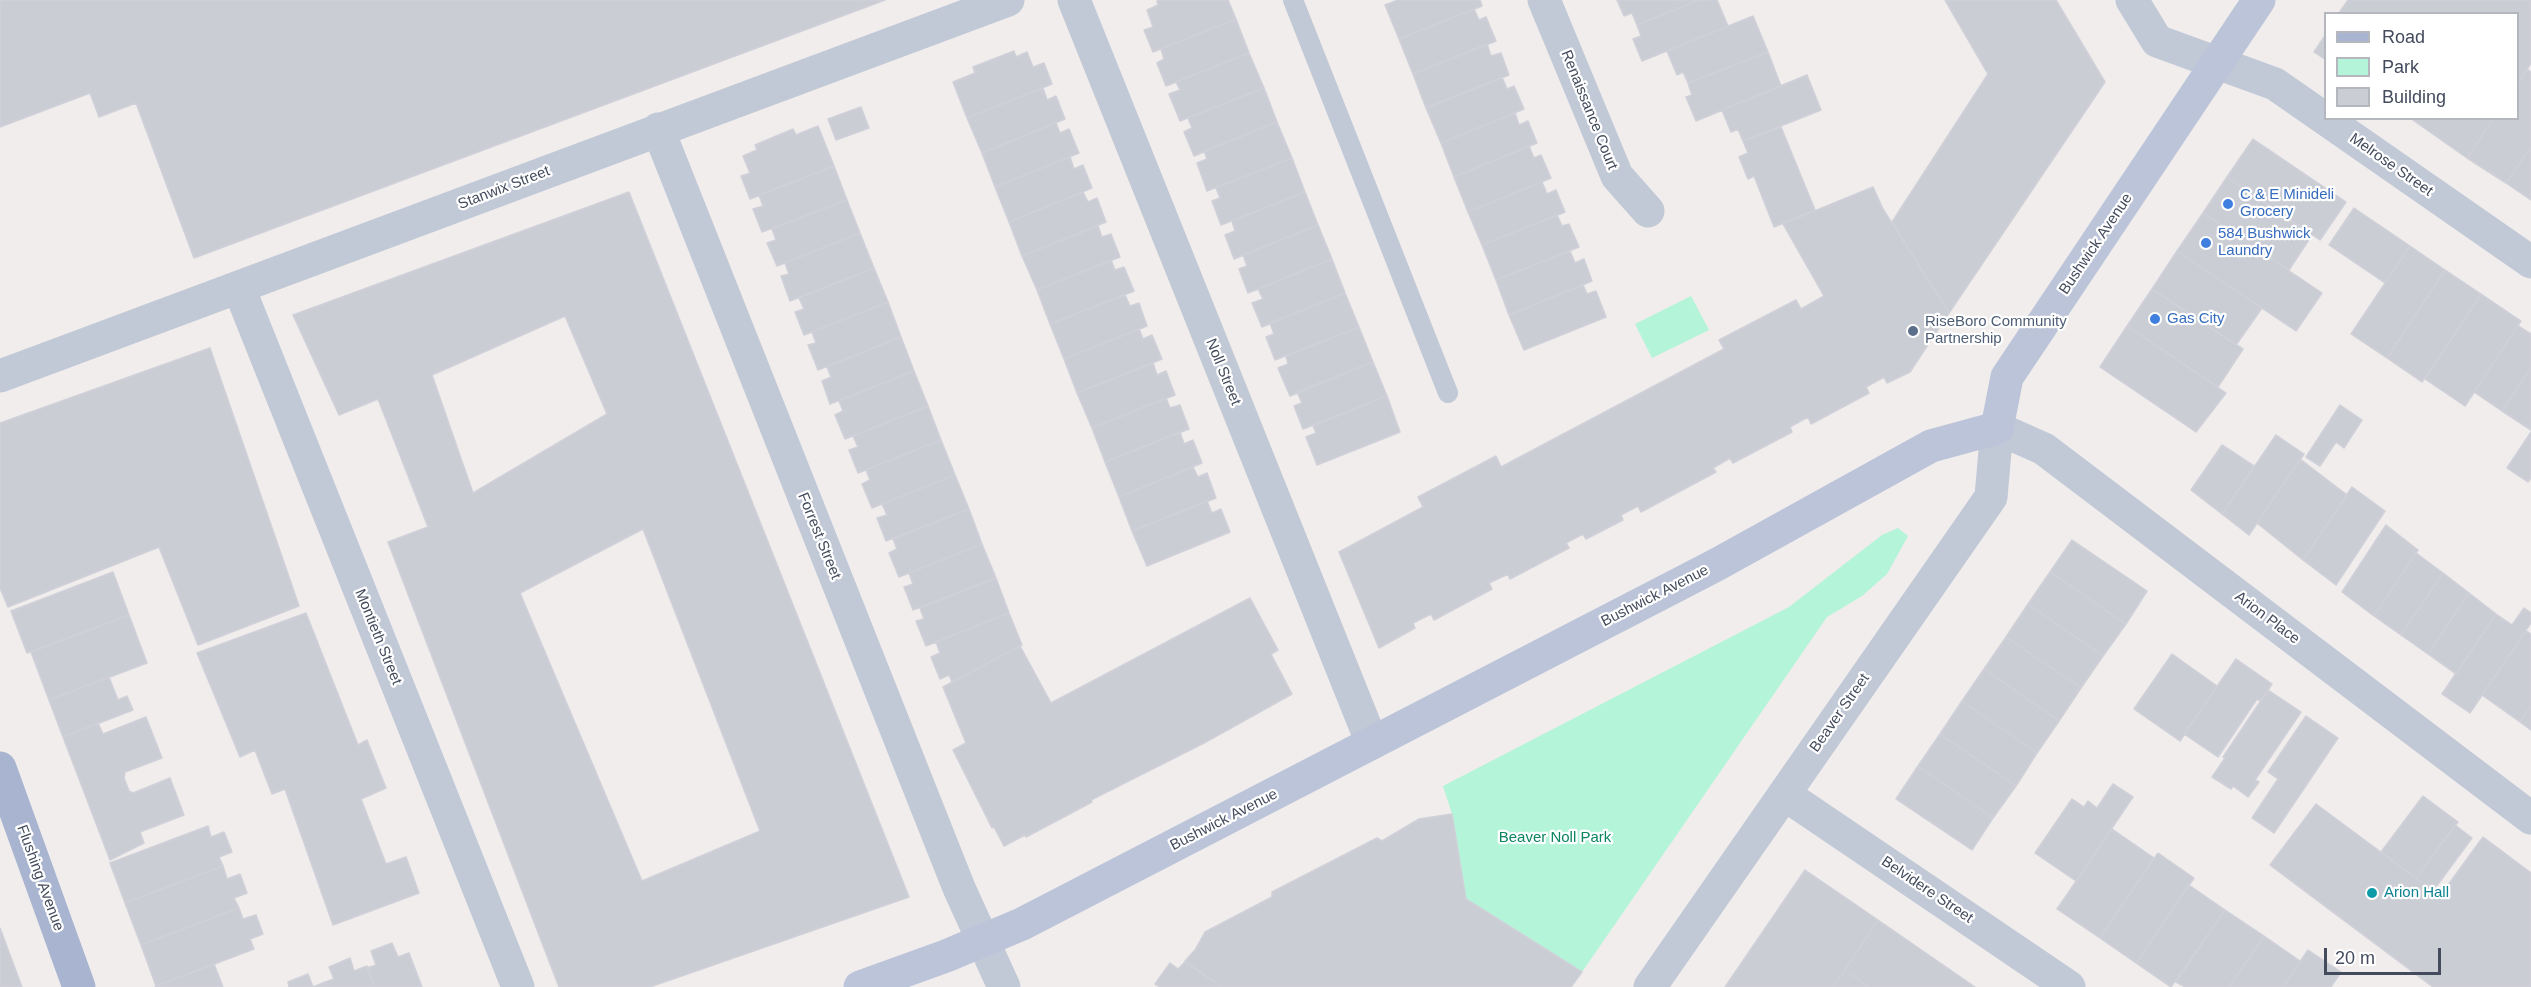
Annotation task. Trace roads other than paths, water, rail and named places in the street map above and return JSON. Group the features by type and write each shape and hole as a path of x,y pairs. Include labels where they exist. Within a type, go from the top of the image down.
{"main road":[{"name":"Bushwick Avenue","path":"860,987 1022,924 1716,565 1931,446 1997,428 2007,377 2259,0"},
{"name":"Flushing Avenue","path":"0,768 79,987"}],"street":[{"name":"Stanwix Street","path":"0,376 1008,0"},
{"name":"Noll Street","path":"1074,0 1372,743"},
{"name":"Renaissance Court","path":"1544,0 1617,176 1648,211"},
{"name":"Melrose Street","path":"2132,0 2157,41 2275,84 2324,118"},
{"name":"Melrose Street","path":"2327,120 2531,262"},
{"name":"Forrest Street","path":"658,129 954,877 1004,987"},
{"name":"Montieth Street","path":"239,288 518,987"},
{"name":"Beaver Street","path":"1650,987 1991,497 1997,428"},
{"name":"Arion Place","path":"1997,428 2044,449 2531,818"},
{"name":"Belvidere Street","path":"1784,794 2069,987"}],"lane":[{"path":"1293,0 1448,393"}],"place":[{"name":"C & E Minideli Grocery","path":"2228,204"},
{"name":"584 Bushwick Laundry","path":"2206,243"},
{"name":"Gas City","path":"2155,319"},
{"name":"RiseBoro Community Partnership","path":"1913,331"},
{"name":"Arion Hall","path":"2372,893"}],"park label":[{"name":"Beaver Noll Park","path":"1555,838"}]}
